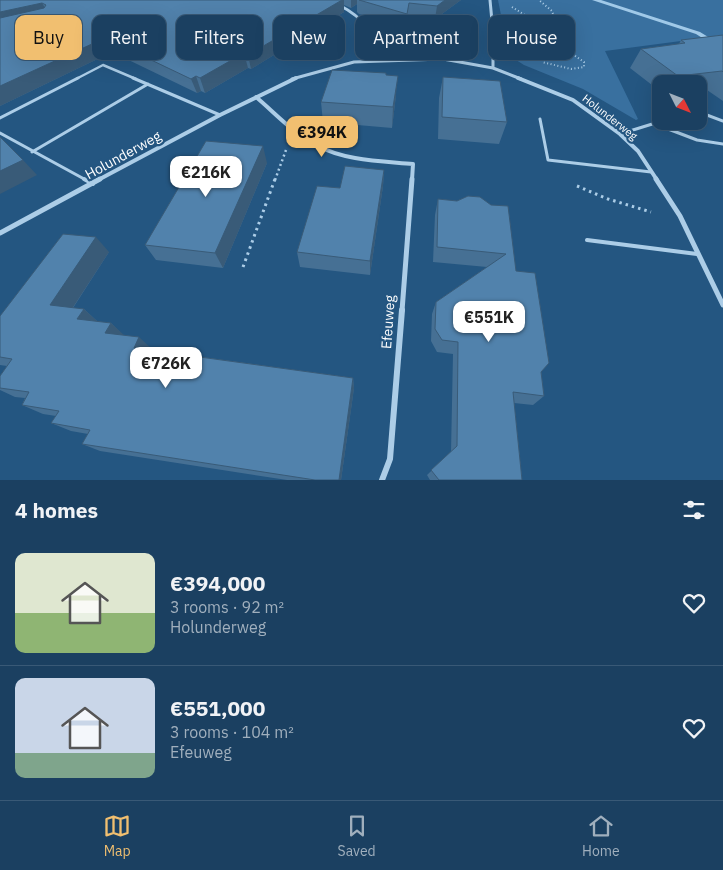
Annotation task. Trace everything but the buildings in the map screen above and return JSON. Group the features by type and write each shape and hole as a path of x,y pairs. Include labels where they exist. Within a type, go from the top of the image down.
{"street":[{"path":"490,1 491,15"},
{"path":"336,4 352,10 358,15"},
{"name":"Holunderweg","path":"0,233 289,80 354,62 384,60"},
{"name":"Holunderweg","path":"449,60 493,68 574,100 620,134 638,151 680,216 723,305"},
{"path":"493,60 493,68"},
{"path":"256,97 294,128"},
{"name":"Efeuweg","path":"294,128 300,135 324,149 355,158 413,164 390,460 382,480"}],"lane":[{"path":"0,118 103,65 220,115"},
{"path":"32,152 148,84"},
{"path":"708,114 723,121"},
{"path":"540,119 548,160 652,172"},
{"path":"620,134 652,125"},
{"path":"670,130 715,145 723,144"},
{"path":"0,132 32,152 94,184"},
{"path":"587,240 698,254"}],"path":[{"path":"539,0 553,15"},
{"path":"490,1 510,6 525,15"},
{"path":"535,60 571,69 584,67 584,62 575,56"},
{"path":"243,267 294,128"},
{"path":"570,184 644,211 680,216"}],"shaded area":[{"path":"498,0 723,0 723,37 605,51 638,119 636,120 583,89 516,60 575,60 575,15 501,15"}],"waterway":[{"path":"595,0 698,33 723,49"}]}
